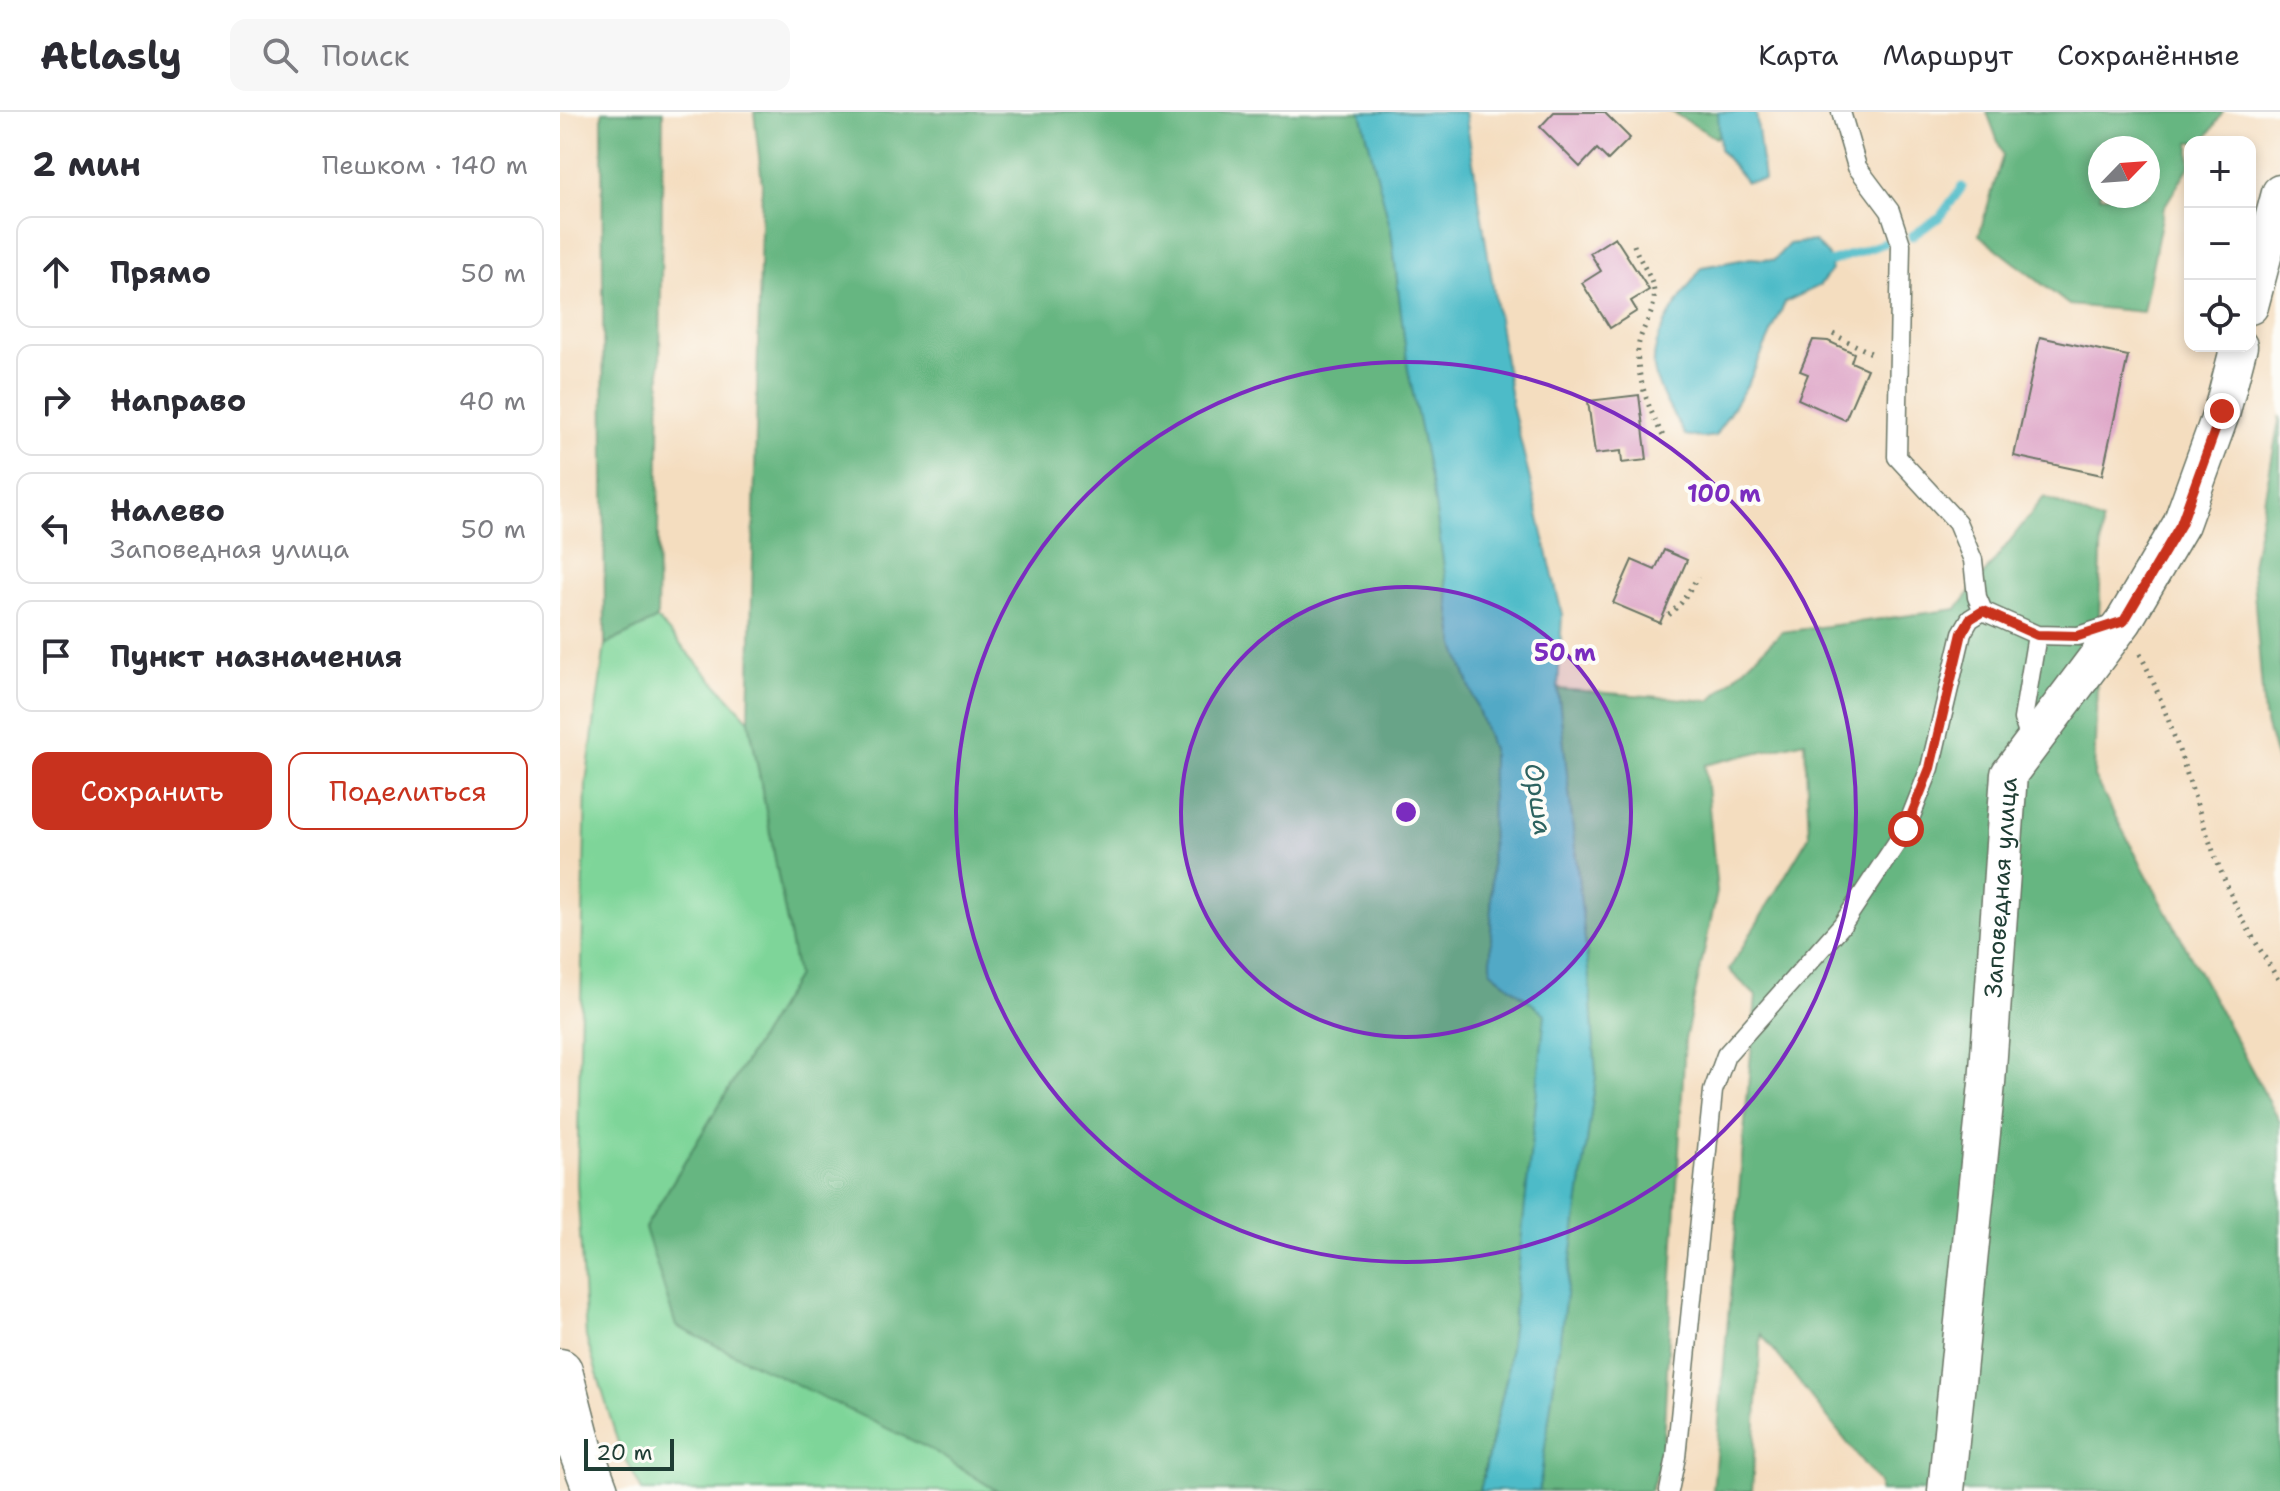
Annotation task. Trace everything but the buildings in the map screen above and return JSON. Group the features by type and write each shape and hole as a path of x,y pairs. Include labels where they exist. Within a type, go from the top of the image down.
{"main road":[{"path":"560,1371 580,1448 596,1491"}],"street":[{"path":"2256,283 2280,193"},
{"name":"Заповедная улица","path":"1946,1491 1985,1114 2009,774 2124,621 2181,524 2222,411 2237,352"}],"lane":[{"path":"1841,112 1857,167 1890,211 1901,244 1897,457 1957,522 1973,560 1977,597 1983,611 2037,635 2078,636 2124,621"},
{"path":"1669,1491 1678,1441 1713,1091 1726,1055 1842,925 1906,829 1930,768 1962,633 1970,619 1983,611"},
{"path":"2032,746 2023,719 2037,635"}],"path":[{"path":"1634,245 1653,289 1651,316 1638,342 1637,354 1649,406 1663,436"},
{"path":"1833,334 1879,357 1900,360"},
{"path":"1669,615 1698,577"},
{"path":"2124,621 2153,679 2232,897 2280,983"}],"green space":[{"path":"602,112 663,112 657,619 605,645"},
{"path":"754,112 1361,112 1391,230 1408,369 1434,497 1455,645 1492,749 1491,971 1545,1014 1507,1376 1479,1491 997,1491 934,1451 676,1326 645,1228 797,976 749,720 762,183"},
{"path":"1672,112 1734,112 1716,138"},
{"path":"1987,112 2223,112 2208,136 2184,136 2184,175 2164,207 2143,312 2069,305 1979,235 2003,155"},
{"path":"2280,416 2280,772 2264,716 2252,565"},
{"path":"2044,497 2102,522 2094,777 2280,1122 2280,1491 1879,1491 1879,1483 1761,1334 1752,1491 1713,1491 1756,996 1729,970 1809,836 1805,741 1705,765 1717,892 1685,1040 1662,1461 1650,1491 1539,1491 1596,1076 1590,988 1558,689 1710,701 1782,632 1957,609"},
{"path":"657,619 749,720 797,976 645,1228 934,1451 997,1491 642,1491 618,1443 586,1337 577,1183 586,783 605,645"}],"water":[{"name":"Орша","path":"1361,112 1465,112 1512,405 1562,614 1558,690 1590,988 1596,1076 1539,1491 1480,1491 1507,1376 1545,1014 1491,971 1492,749 1455,645 1434,497 1408,369 1391,230"},
{"path":"1718,112 1756,112 1764,180 1746,182 1720,150"},
{"path":"1814,241 1828,255 1832,270 1819,286 1785,302 1749,382 1715,436 1702,438 1685,435 1662,392 1654,367 1658,340 1678,301 1702,267 1751,258 1774,260 1789,244"}],"waterway":[{"path":"1912,236 1940,217 1962,187"},
{"path":"1830,262 1885,243"}],"route":[{"path":"1906,829 1930,768 1949,677 1962,633 1970,619 1983,611 2037,635 2078,636 2124,621 2181,524 2222,411"}]}
